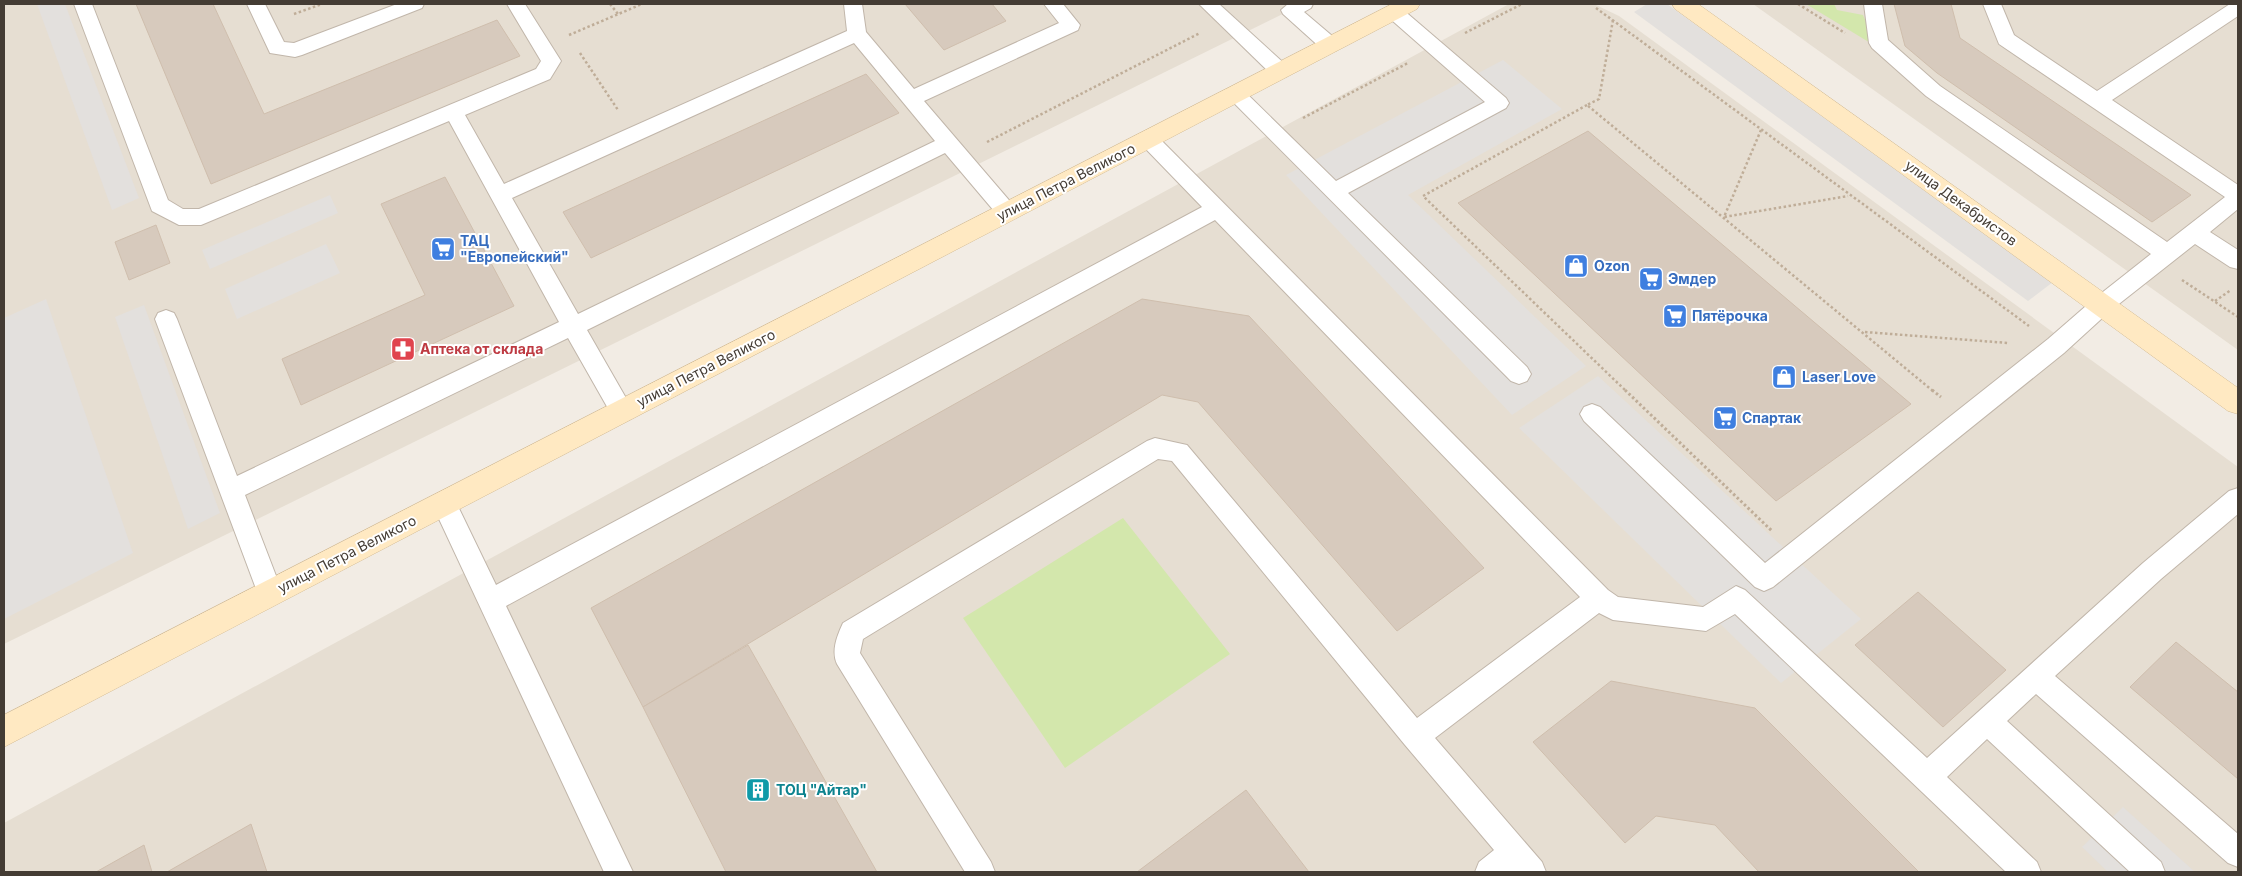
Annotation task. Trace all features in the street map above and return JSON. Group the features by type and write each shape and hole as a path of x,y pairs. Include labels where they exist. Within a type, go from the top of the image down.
{"street":[{"name":"улица Декабристов","path":"1683,4 2238,403"},
{"name":"улица Петра Великого","path":"4,732 1402,8"}],"lane":[{"path":"83,4 159,205 179,217 201,217 454,113 543,74 551,61 516,4"},
{"path":"256,4 277,48 295,50 415,4"},
{"path":"852,4 857,34 1007,212"},
{"path":"910,99 1071,25 1053,4"},
{"path":"1304,4 1290,10 1330,45"},
{"path":"1873,4 1879,43 1933,91 2166,253"},
{"path":"1592,414 1764,578 2056,346 2102,305 2238,197 2006,39 1992,4"},
{"path":"1212,5 1226,21 1280,71"},
{"path":"2098,100 2238,7"},
{"path":"1334,190 1498,103 1436,48 1402,8"},
{"path":"500,195 857,34"},
{"path":"1235,94 1519,374"},
{"path":"454,113 622,412"},
{"path":"1148,139 1599,598 1613,608 1706,619 1736,598 2027,872"},
{"path":"230,491 573,326 954,150"},
{"path":"491,601 1217,208"},
{"path":"2194,232 2238,262"},
{"path":"166,319 270,594"},
{"path":"981,872 846,655 852,632 1155,448 1179,452 1415,736 1523,862 1490,872"},
{"path":"1927,777 2152,571 2238,499"},
{"path":"444,504 619,872"},
{"path":"1415,736 1599,598"},
{"path":"2036,676 2238,853"},
{"path":"1988,721 2151,872"}],"path":[{"path":"610,4 618,14"},
{"path":"573,44 568,36 642,4"},
{"path":"1276,133 1522,4"},
{"path":"1596,8 1849,196 2056,346"},
{"path":"1613,20 1599,99 1422,196 1778,536"},
{"path":"954,150 1226,21"},
{"path":"579,52 624,117"},
{"path":"1587,105 1943,398"},
{"path":"1724,217 1761,130"},
{"path":"1724,217 1849,196"},
{"path":"2238,286 2215,301 2238,317"},
{"path":"1864,332 2056,346"}],"shaded area":[{"path":"4,4 1303,4 4,644"},
{"path":"37,4 65,4 139,198 112,210"},
{"path":"1509,4 1594,4 1619,16 2238,467 2238,872 4,872 4,823"},
{"path":"1647,4 1667,4 2053,282 2028,301 1634,12"},
{"path":"1753,4 2238,4 2238,350"},
{"path":"1503,60 1562,109 1408,195 1586,366 1512,415 1286,175"},
{"path":"330,195 338,213 210,269 202,250"},
{"path":"326,244 340,273 237,319 225,289"},
{"path":"46,299 133,553 4,619 4,318"},
{"path":"144,305 220,513 188,529 115,317"},
{"path":"1598,376 1861,619 1781,683 1519,428"},
{"path":"2123,807 2195,872 2108,872 2082,847"}],"green space":[{"path":"1806,4 1834,4 1837,10 1863,15 1877,47"},
{"path":"1123,518 1230,654 1065,768 963,618"}],"building":[{"path":"136,4 213,4 264,114 497,20 520,56 211,184"},
{"path":"905,4 992,4 1006,21 944,50"},
{"path":"1894,4 1951,4 1960,38 2191,195 2152,222 1937,73 1905,46"},
{"path":"866,74 899,113 591,258 563,212"},
{"name":"Эмдер","path":"1588,131 1911,404 1776,501 1458,203"},
{"name":"ТАЦ \"Европейский\"","path":"445,177 514,306 301,405 282,359 425,295 381,204"},
{"path":"156,225 170,263 129,280 115,242"},
{"path":"1142,299 1249,316 1484,568 1397,631 1198,402 1162,395 643,707 591,608"},
{"path":"1918,592 2006,670 1943,727 1855,645"},
{"path":"2176,642 2238,692 2238,779 2130,687"},
{"name":"ТОЦ \"Айтар\"","path":"748,645 877,872 726,872 643,707"},
{"path":"1611,681 1755,708 1919,872 1759,872 1715,825 1656,816 1625,843 1533,742"},
{"path":"1246,790 1309,872 1137,872"},
{"path":"251,824 267,872 167,872"},
{"path":"144,845 152,872 96,872"}],"place":[{"name":"ТАЦ \"Европейский\"","path":"443,249"},
{"name":"Ozon","path":"1576,266"},
{"name":"Эмдер","path":"1651,279"},
{"name":"Пятёрочка","path":"1675,316"},
{"name":"Аптека от склада","path":"403,349"},
{"name":"Laser Love","path":"1784,377"},
{"name":"Спартак","path":"1725,418"},
{"name":"ТОЦ \"Айтар\"","path":"758,790"}]}
